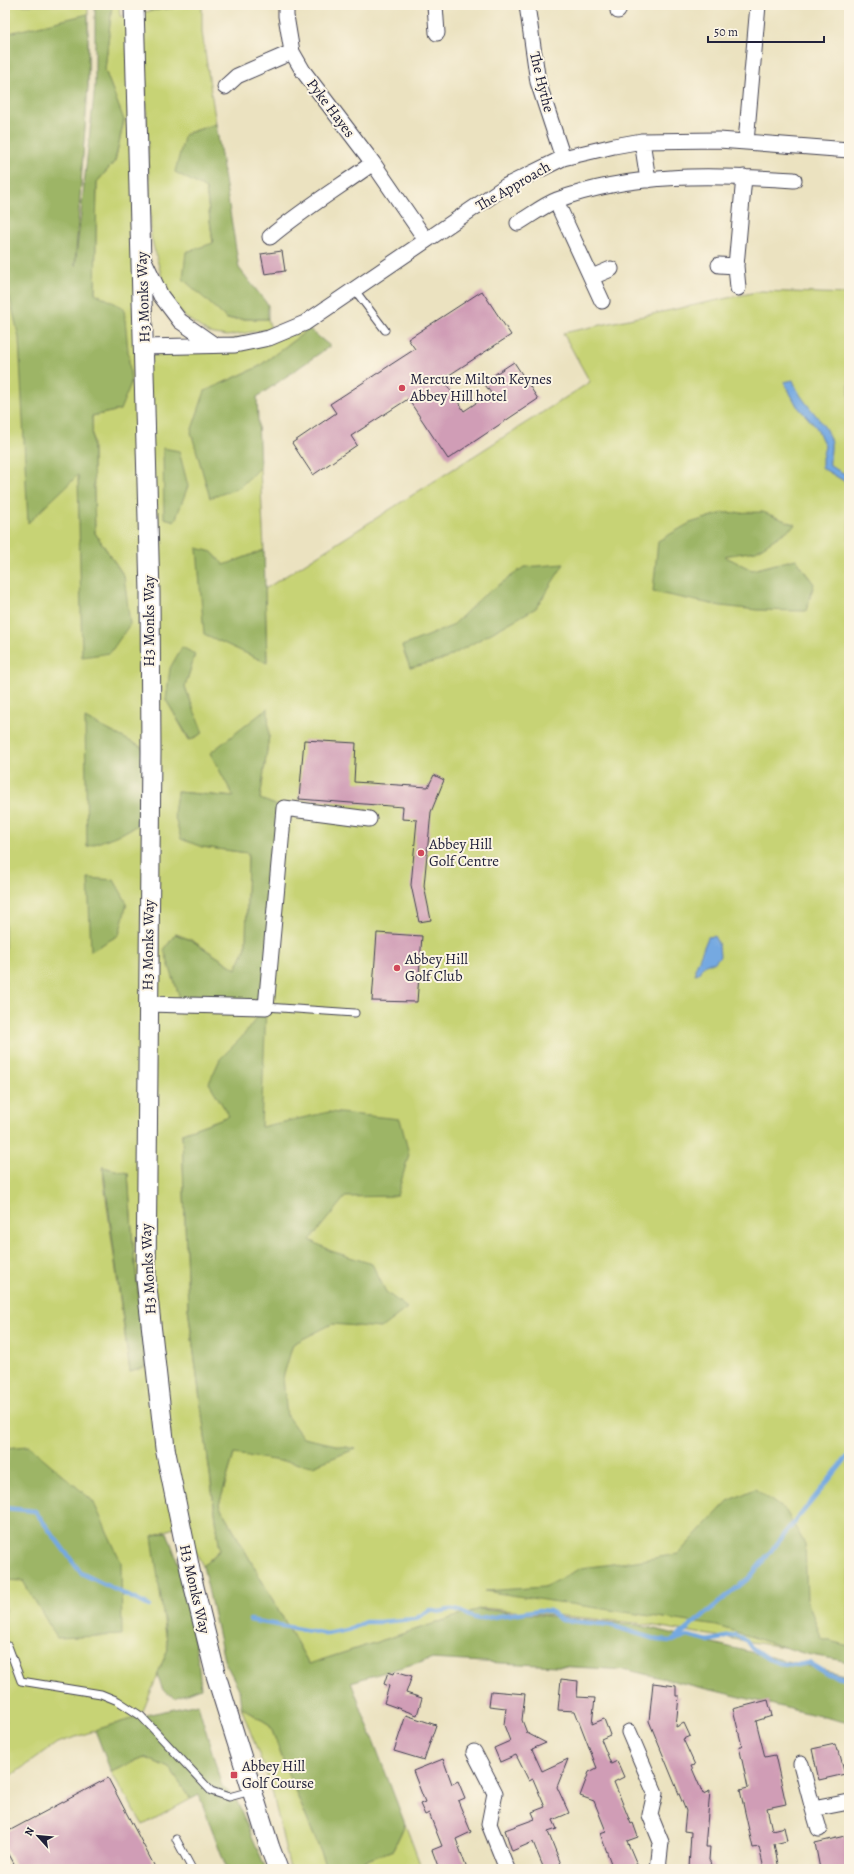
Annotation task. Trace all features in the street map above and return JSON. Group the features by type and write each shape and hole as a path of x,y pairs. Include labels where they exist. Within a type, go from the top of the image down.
{"street":[{"name":"Pyke Hayes","path":"286,5 286,16 292,52 303,71 373,163 426,240"},
{"path":"437,33 438,5"},
{"name":"The Hythe","path":"527,5 538,82 563,158"},
{"path":"746,142 758,5"},
{"name":"H3 Monks Way","path":"134,6 150,593 151,752 147,1004 146,1279 166,1448 190,1575 215,1672 270,1848 278,1869"},
{"path":"225,87 237,76 292,52"},
{"name":"The Approach","path":"144,347 213,344 236,345 269,338 304,323 506,186 563,158 642,141 719,140 849,150"},
{"path":"642,141 648,180"},
{"path":"270,237 300,212 320,201 373,163"},
{"path":"518,223 556,201 601,188 648,180 696,177 744,177 794,180"},
{"path":"738,288 736,266 744,177"},
{"path":"556,201 602,301"},
{"path":"141,255 161,296 180,321 213,344"},
{"path":"719,265 736,266"},
{"path":"592,277 611,269"},
{"path":"147,1004 266,1007 284,808 369,819"},
{"path":"629,1732 654,1793 650,1815 661,1842 658,1869"},
{"path":"474,1752 495,1793 489,1824 507,1869"},
{"path":"801,1764 819,1830"},
{"path":"813,1809 849,1802"}],"lane":[{"path":"354,289 385,330"},
{"path":"266,1007 355,1013"},
{"path":"8,1646 21,1681 101,1694 141,1716 211,1791 229,1797 253,1790"},
{"path":"176,1839 192,1869"}],"green space":[{"name":"Abbey Hill Golf Centre","path":"5,5 88,5 88,86 73,282 83,656 124,576 95,533 92,416 120,410 95,293 97,182 115,161 124,121 105,70 112,5 119,5 120,16 126,17 144,347 213,344 305,323 309,329 258,367 205,391 239,488 260,467 264,550 224,566 212,552 267,662 265,589 590,382 563,333 761,291 849,294 849,1658 637,1623 483,1608 309,1664 219,1505 234,1454 242,1132 242,1037 220,1059 230,1116 182,1133 188,1308 220,1550 203,1566 181,1525 153,1536 168,1650 141,1716 57,1743 5,1780","holes":["195,654 185,687 202,733 189,740 167,701","269,736 260,800 265,1007 176,934 191,940 236,969 246,947 248,853 202,847 177,792 235,797","103,1167 128,1174 133,1244 146,1367 130,1372"]},
{"path":"95,5 112,5 105,70 124,120 115,161 97,182 95,293 124,308 131,383 120,410 92,416 95,533 124,576 130,624 110,653 82,657 78,475 28,523 19,338 5,276 5,34 88,14 88,86 75,266 95,86"},
{"path":"150,5 193,5 150,11"},
{"path":"202,5 202,32 216,124 185,134 206,189 213,244 186,252 227,319 268,319 271,329 227,336 209,333 185,317 166,293 151,237 143,12"},
{"path":"216,124 239,268 268,305 268,319 227,319 183,279 186,252 213,243 206,189 175,172 185,134"},
{"path":"309,329 330,346 257,397 260,467 239,488 210,498 191,432 205,391 258,367"},
{"path":"163,448 179,451 188,486 175,521 164,518"},
{"path":"763,512 796,525 756,551 724,556 752,570 796,559 814,584 806,611 757,610 721,606 653,592 658,541 690,523 723,513"},
{"path":"197,548 212,552 224,565 264,550 267,663 204,634"},
{"path":"564,564 536,608 445,659 410,668 402,646 452,626 482,597 524,567"},
{"path":"182,647 195,654 185,687 203,733 190,740 166,700 170,668"},
{"path":"268,708 269,736 260,799 284,808 266,1007 261,1127 329,1112 400,1119 409,1154 397,1196 345,1197 310,1240 331,1251 372,1264 386,1292 407,1308 381,1328 332,1324 293,1344 283,1378 287,1416 303,1438 355,1449 313,1466 234,1454 219,1505 309,1664 479,1609 638,1625 849,1676 849,1723 628,1670 430,1659 351,1682 405,1824 393,1850 344,1869 328,1869 289,1776 270,1725 241,1707 239,1689 224,1660 203,1566 220,1550 188,1308 182,1133 229,1116 209,1083 220,1059 242,1037 265,1007 182,1005 164,950 175,934 191,940 236,969 246,947 248,853 202,847 181,839 174,814 177,792 234,797 210,753"},
{"path":"85,718 151,752 150,818 123,833 87,847"},
{"path":"88,878 114,880 127,903 119,935 91,951"},
{"path":"103,1167 128,1173 133,1244 146,1367 130,1372"},
{"path":"29,1446 93,1501 121,1562 122,1635 57,1638 23,1581 5,1580 5,1448"},
{"path":"755,1489 786,1511 805,1544 807,1600 822,1639 849,1646 849,1662 806,1654 717,1626 484,1591 544,1587 581,1568 678,1554 728,1501"},
{"path":"167,1532 182,1574 198,1660 201,1688 175,1698 163,1690 157,1675 168,1649 152,1536"},
{"path":"198,1704 222,1786 236,1799 266,1869 227,1869 199,1795 191,1799 169,1768 144,1757 111,1772 95,1730 141,1716"},
{"path":"241,1707 270,1725 289,1776 328,1869 290,1869 271,1786"},
{"path":"144,1757 169,1768 191,1799 143,1825 111,1772"},
{"path":"405,1824 422,1869 344,1869 393,1850"}],"water":[{"path":"793,380 801,396 827,431 831,446 830,466 849,476 849,484 822,468 822,458 825,446 816,427 797,406 784,382"},
{"path":"714,936 719,945 720,956 714,963 706,964 699,973 695,974 695,969 708,937"}],"building":[{"path":"282,251 285,271 265,274 261,254"},
{"name":"Mercure Milton Keynes Abbey Hill hotel","path":"482,291 511,335 443,379 464,411 491,393 483,382 514,362 538,399 448,459 408,399 351,436 357,445 313,475 292,443 336,413 330,404 415,349 408,339"},
{"name":"Abbey Hill Golf Centre","path":"304,740 356,743 354,782 428,787 434,775 444,780 431,812 424,886 431,920 419,922 411,885 417,820 402,819 403,807 299,799"},
{"name":"Abbey Hill Golf Club","path":"377,933 422,936 417,1002 372,1001"},
{"path":"395,1671 412,1676 406,1693 422,1698 417,1715 384,1703 389,1686 384,1684 388,1672 394,1674"},
{"path":"561,1679 578,1681 577,1697 595,1698 592,1724 604,1719 610,1735 601,1739 611,1764 617,1761 624,1777 614,1782 631,1824 633,1823 638,1837 627,1841 639,1869 613,1869 600,1833 606,1831 594,1801 580,1796 589,1772 597,1768 575,1711 558,1710"},
{"path":"653,1683 676,1686 676,1696 679,1696 676,1727 684,1723 690,1736 683,1739 695,1765 691,1766 703,1794 710,1791 705,1847 710,1847 709,1860 715,1869 689,1869 691,1832 684,1831 686,1811 649,1721"},
{"path":"491,1691 525,1694 522,1720 527,1733 546,1743 532,1749 542,1771 568,1759 557,1787 569,1813 553,1820 557,1829 548,1832 563,1869 544,1869 533,1842 512,1851 505,1830 535,1819 532,1812 545,1807 533,1779 529,1781 516,1755 500,1762 494,1748 510,1741 504,1725 506,1708 489,1706"},
{"path":"768,1700 772,1716 756,1721 765,1757 775,1755 786,1804 767,1808 772,1830 784,1827 787,1841 774,1844 779,1869 764,1869 759,1847 753,1848 740,1790 748,1788 739,1746 742,1746 733,1709"},
{"path":"406,1715 436,1725 424,1760 394,1751"},
{"path":"835,1744 837,1751 839,1751 845,1774 819,1780 812,1749"},
{"path":"443,1759 452,1784 458,1781 465,1798 458,1801 471,1832 456,1839 467,1869 439,1869 432,1850 442,1846 429,1813 425,1815 420,1804 425,1802 413,1771"},
{"path":"108,1778 156,1869 17,1869 5,1847 5,1833"},
{"path":"849,1835 849,1869 820,1869 815,1843"}],"waterway":[{"path":"677,1637 750,1577 849,1455"},
{"path":"5,1508 35,1511 81,1573 149,1606"},
{"path":"250,1620 327,1634 351,1629 365,1622 415,1619 430,1610 438,1612 455,1610 480,1619 539,1610 550,1611 561,1620 610,1625 658,1640 672,1641 687,1636 708,1641 735,1635 746,1640 751,1647 768,1659 779,1663 797,1665 809,1663 825,1673 849,1679"}],"place":[{"name":"Mercure Milton Keynes Abbey Hill hotel","path":"402,388"},
{"name":"Abbey Hill Golf Centre","path":"421,853"},
{"name":"Abbey Hill Golf Club","path":"397,968"},
{"name":"Abbey Hill Golf Course","path":"234,1775"}]}
